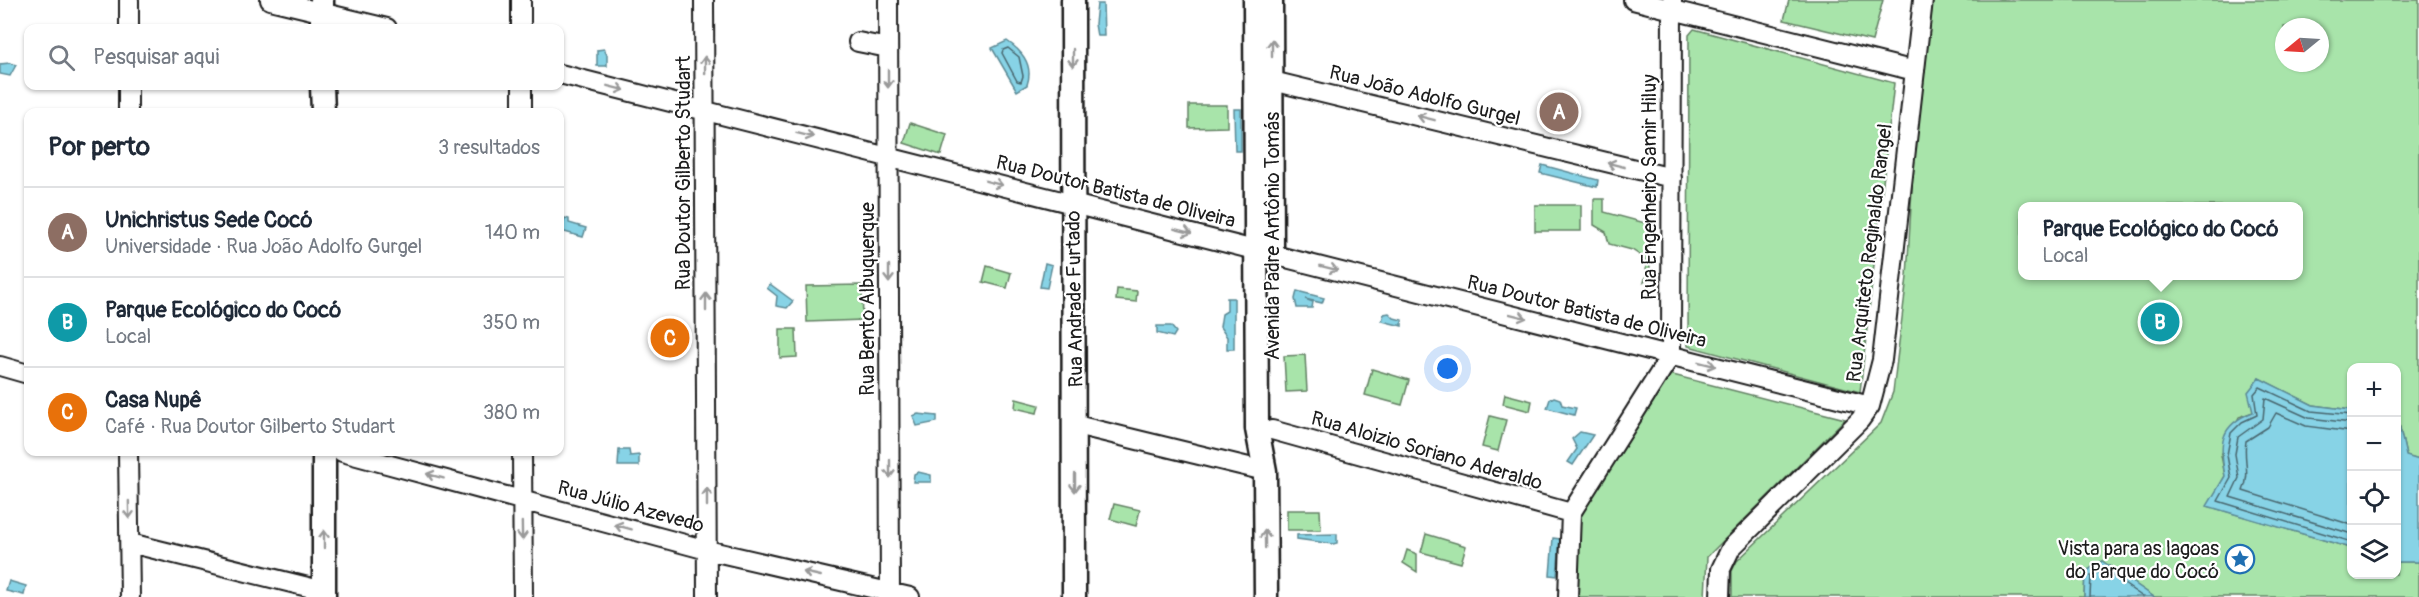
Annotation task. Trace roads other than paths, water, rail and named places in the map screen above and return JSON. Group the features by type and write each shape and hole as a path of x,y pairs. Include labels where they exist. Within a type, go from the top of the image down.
{"main road":[{"name":"Rua Andrade Furtado","path":"1073,0 1076,425 1074,597"},
{"name":"Avenida Padre Antônio Tomás","path":"1255,0 1264,79"},
{"name":"Avenida Padre Antônio Tomás","path":"1266,597 1264,471 1257,429 1264,252 1264,79 1271,0"},
{"path":"322,90 322,108"},
{"name":"Avenida Padre Antônio Tomás","path":"1264,252 1272,430 1264,471"},
{"path":"324,456 324,594"}],"street":[{"path":"129,0 129,24"},
{"path":"270,0 368,24"},
{"path":"521,0 521,24"},
{"name":"Rua Doutor Gilberto Studart","path":"704,0 707,597"},
{"name":"Rua Bento Albuquerque","path":"888,0 890,594"},
{"path":"1633,0 1672,5 1915,71"},
{"name":"Rua Arquiteto Reginaldo Rangel","path":"1720,597 1720,569 1731,548 1860,420 1870,406 1882,360 1923,0"},
{"name":"Rua Engenheiro Samir Hiluy","path":"1671,355 1672,5"},
{"path":"858,42 888,48"},
{"name":"Rua Doutor Batista de Oliveira","path":"564,75 706,109 1870,406"},
{"name":"Rua João Adolfo Gurgel","path":"1264,79 1672,178"},
{"path":"128,90 128,108"},
{"path":"522,90 522,108"},
{"path":"1568,597 1571,513 1671,355"},
{"path":"0,366 24,373"},
{"path":"1076,425 1264,471"},
{"name":"Rua Aloizio Soriano Aderaldo","path":"1272,430 1571,513"},
{"path":"128,456 130,597"},
{"name":"Rua Júlio Azevedo","path":"357,456 707,550 910,597"},
{"path":"522,456 523,597"},
{"path":"130,543 324,594"}],"water":[{"path":"1097,4 1103,4 1104,36 1097,36 1095,24"},
{"path":"1007,41 1022,54 1028,65 1027,85 1017,91 992,48"},
{"path":"604,49 607,55 607,66 597,66 597,50"},
{"path":"0,64 16,65 10,76 0,74"},
{"path":"1234,109 1241,109 1241,151 1235,151"},
{"path":"1542,165 1598,180 1597,187 1540,173"},
{"path":"565,218 569,219 569,223 586,228 583,237 564,232"},
{"path":"1045,263 1052,265 1047,288 1040,287"},
{"path":"770,284 793,301 787,308 776,306 777,296 767,288"},
{"path":"1297,291 1324,298 1322,303 1305,299 1313,302 1312,308 1297,308 1295,299"},
{"path":"1227,298 1234,298 1234,349 1227,349 1227,337 1220,327 1222,314 1227,311"},
{"path":"1389,313 1394,318 1402,320 1402,326 1382,321 1384,314"},
{"path":"1157,326 1171,326 1176,332 1173,337 1157,333"},
{"path":"2259,378 2313,405 2347,409 2347,547 2207,506 2225,476 2222,454 2224,437 2233,423 2253,412 2248,392"},
{"path":"1554,397 1560,399 1562,405 1576,408 1574,415 1547,408 1550,399"},
{"path":"918,414 937,416 937,422 917,426 913,416"},
{"path":"1580,432 1593,435 1573,465 1568,462 1577,449 1572,439"},
{"path":"2401,433 2406,456 2419,460 2419,562 2401,562"},
{"path":"619,450 629,450 630,456 639,455 639,466 618,466"},
{"path":"918,472 931,475 931,482 913,482 914,474"},
{"path":"1337,534 1337,543 1333,544 1297,539 1297,535"},
{"path":"1553,538 1560,539 1557,576 1550,575"},
{"path":"2102,561 2154,597 2084,597 2085,572"},
{"path":"9,581 26,586 24,595 6,591"}],"place":[{"name":"Unichristus Sede Cocó","path":"1559,112"},
{"name":"Parque Ecológico do Cocó","path":"2160,322"},
{"name":"Casa Nupê","path":"670,338"},
{"name":"Vista para as lagoas do Parque do Cocó","path":"2240,559"}]}
